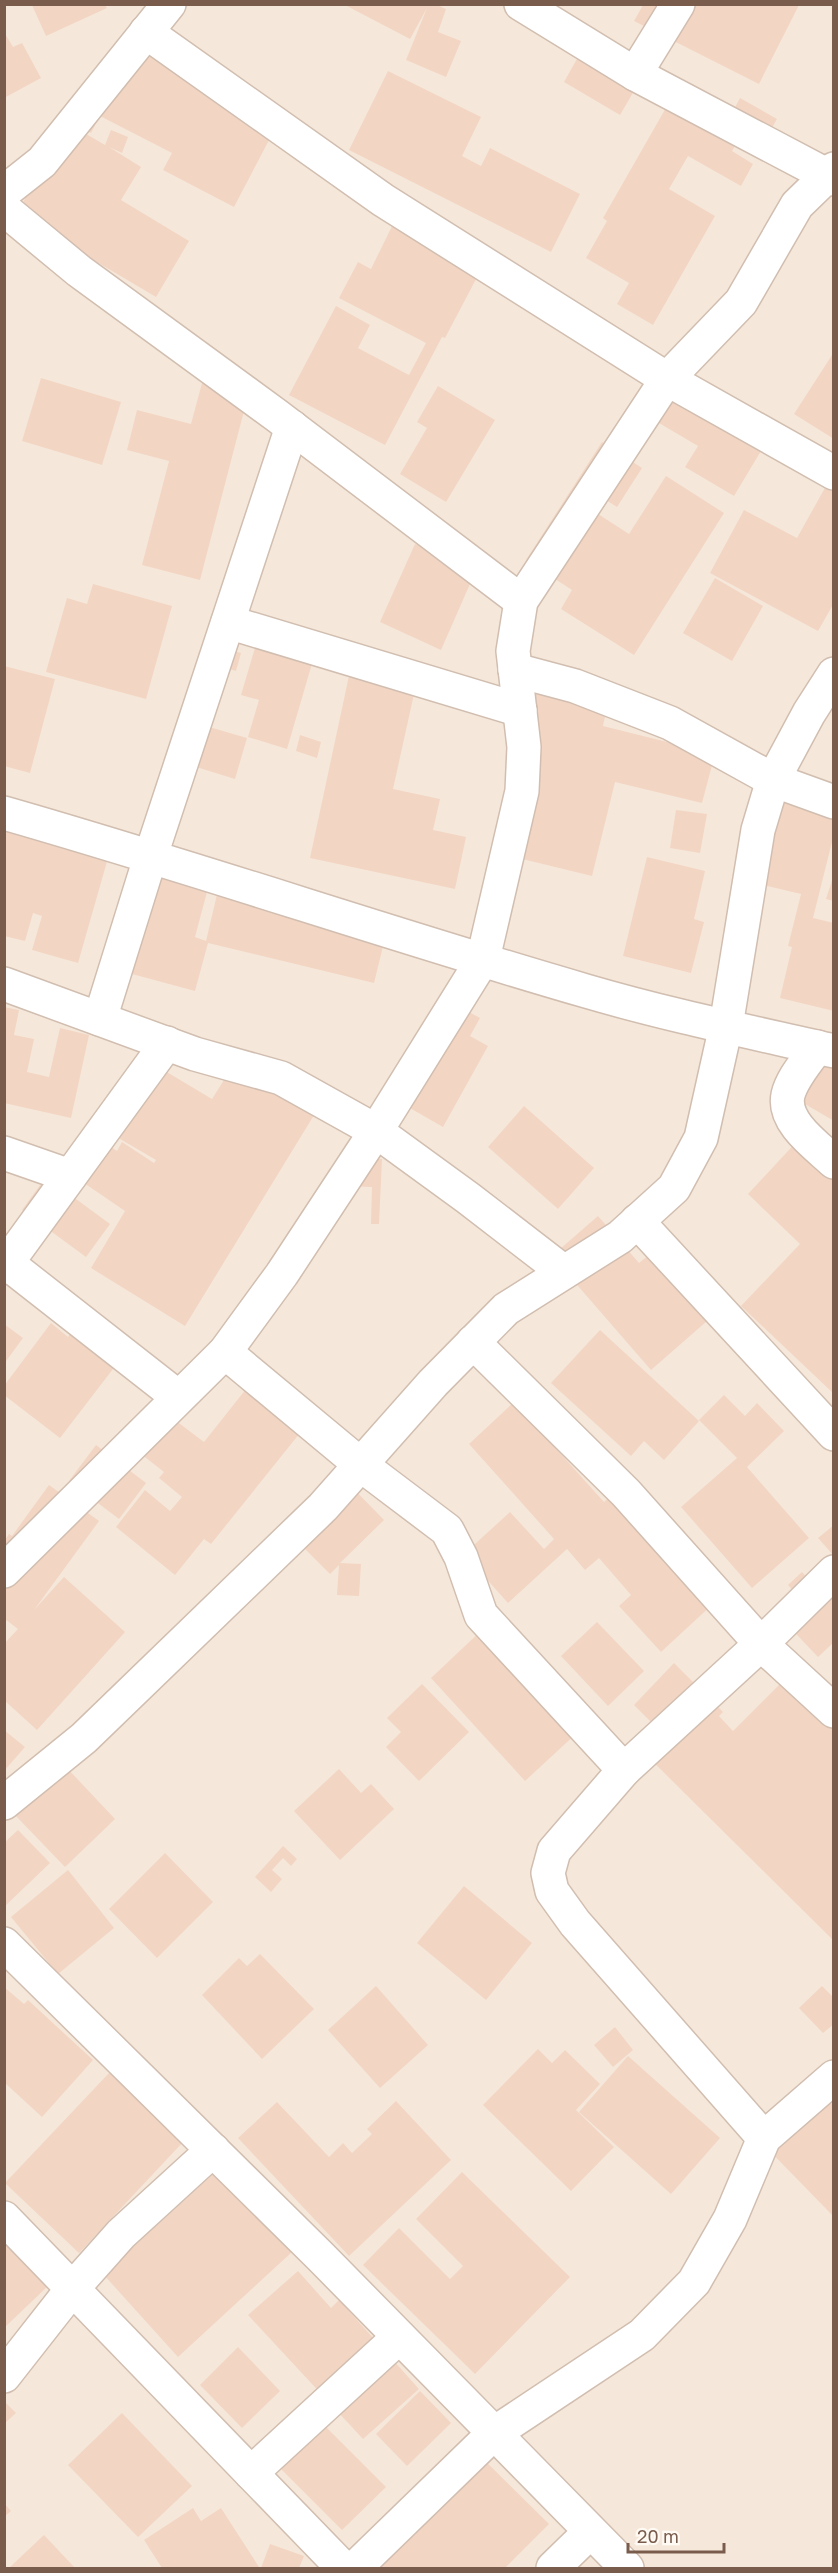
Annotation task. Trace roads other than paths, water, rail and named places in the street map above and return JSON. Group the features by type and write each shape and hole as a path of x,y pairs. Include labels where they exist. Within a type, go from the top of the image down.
{"street":[{"path":"4,192 42,162 169,4"},
{"path":"4,1571 225,1352 282,1274 376,1131 483,959 522,790 524,747 513,651 521,601 667,380 741,302 797,205 831,174 635,74 521,4"},
{"path":"635,74 678,4"},
{"path":"146,32 383,200 667,380 834,472"},
{"path":"4,209 79,272 292,427 521,601"},
{"path":"100,1018 151,855 292,427"},
{"path":"228,622 520,710"},
{"path":"515,670 575,686 670,723 773,780 834,802"},
{"path":"4,1803 84,1738 323,1507 433,1383 506,1309 620,1237 674,1188 701,1138 726,1026 758,830 773,780 809,713 834,674"},
{"path":"4,813 151,855 587,992 825,1049 792,1086 787,1097 788,1111 796,1124 834,1161"},
{"path":"4,984 166,1043 281,1078 376,1131 564,1272"},
{"path":"166,1043 6,1265 178,1397"},
{"path":"4,1153 70,1176"},
{"path":"637,1221 834,1434"},
{"path":"473,1342 626,1493 761,1644 834,1711"},
{"path":"225,1352 361,1465 447,1530 461,1557 481,1615 624,1770"},
{"path":"764,2138 575,1923 552,1891 548,1873 554,1851 624,1770 761,1644 834,1572"},
{"path":"4,1944 213,2150 627,2568"},
{"path":"355,2568 493,2434 642,2335 694,2282 730,2219 764,2138 834,2077"},
{"path":"4,2376 73,2288 121,2235 213,2150"},
{"path":"4,2218 343,2568"},
{"path":"251,2473 399,2337"},
{"path":"553,2568 590,2532"}]}
